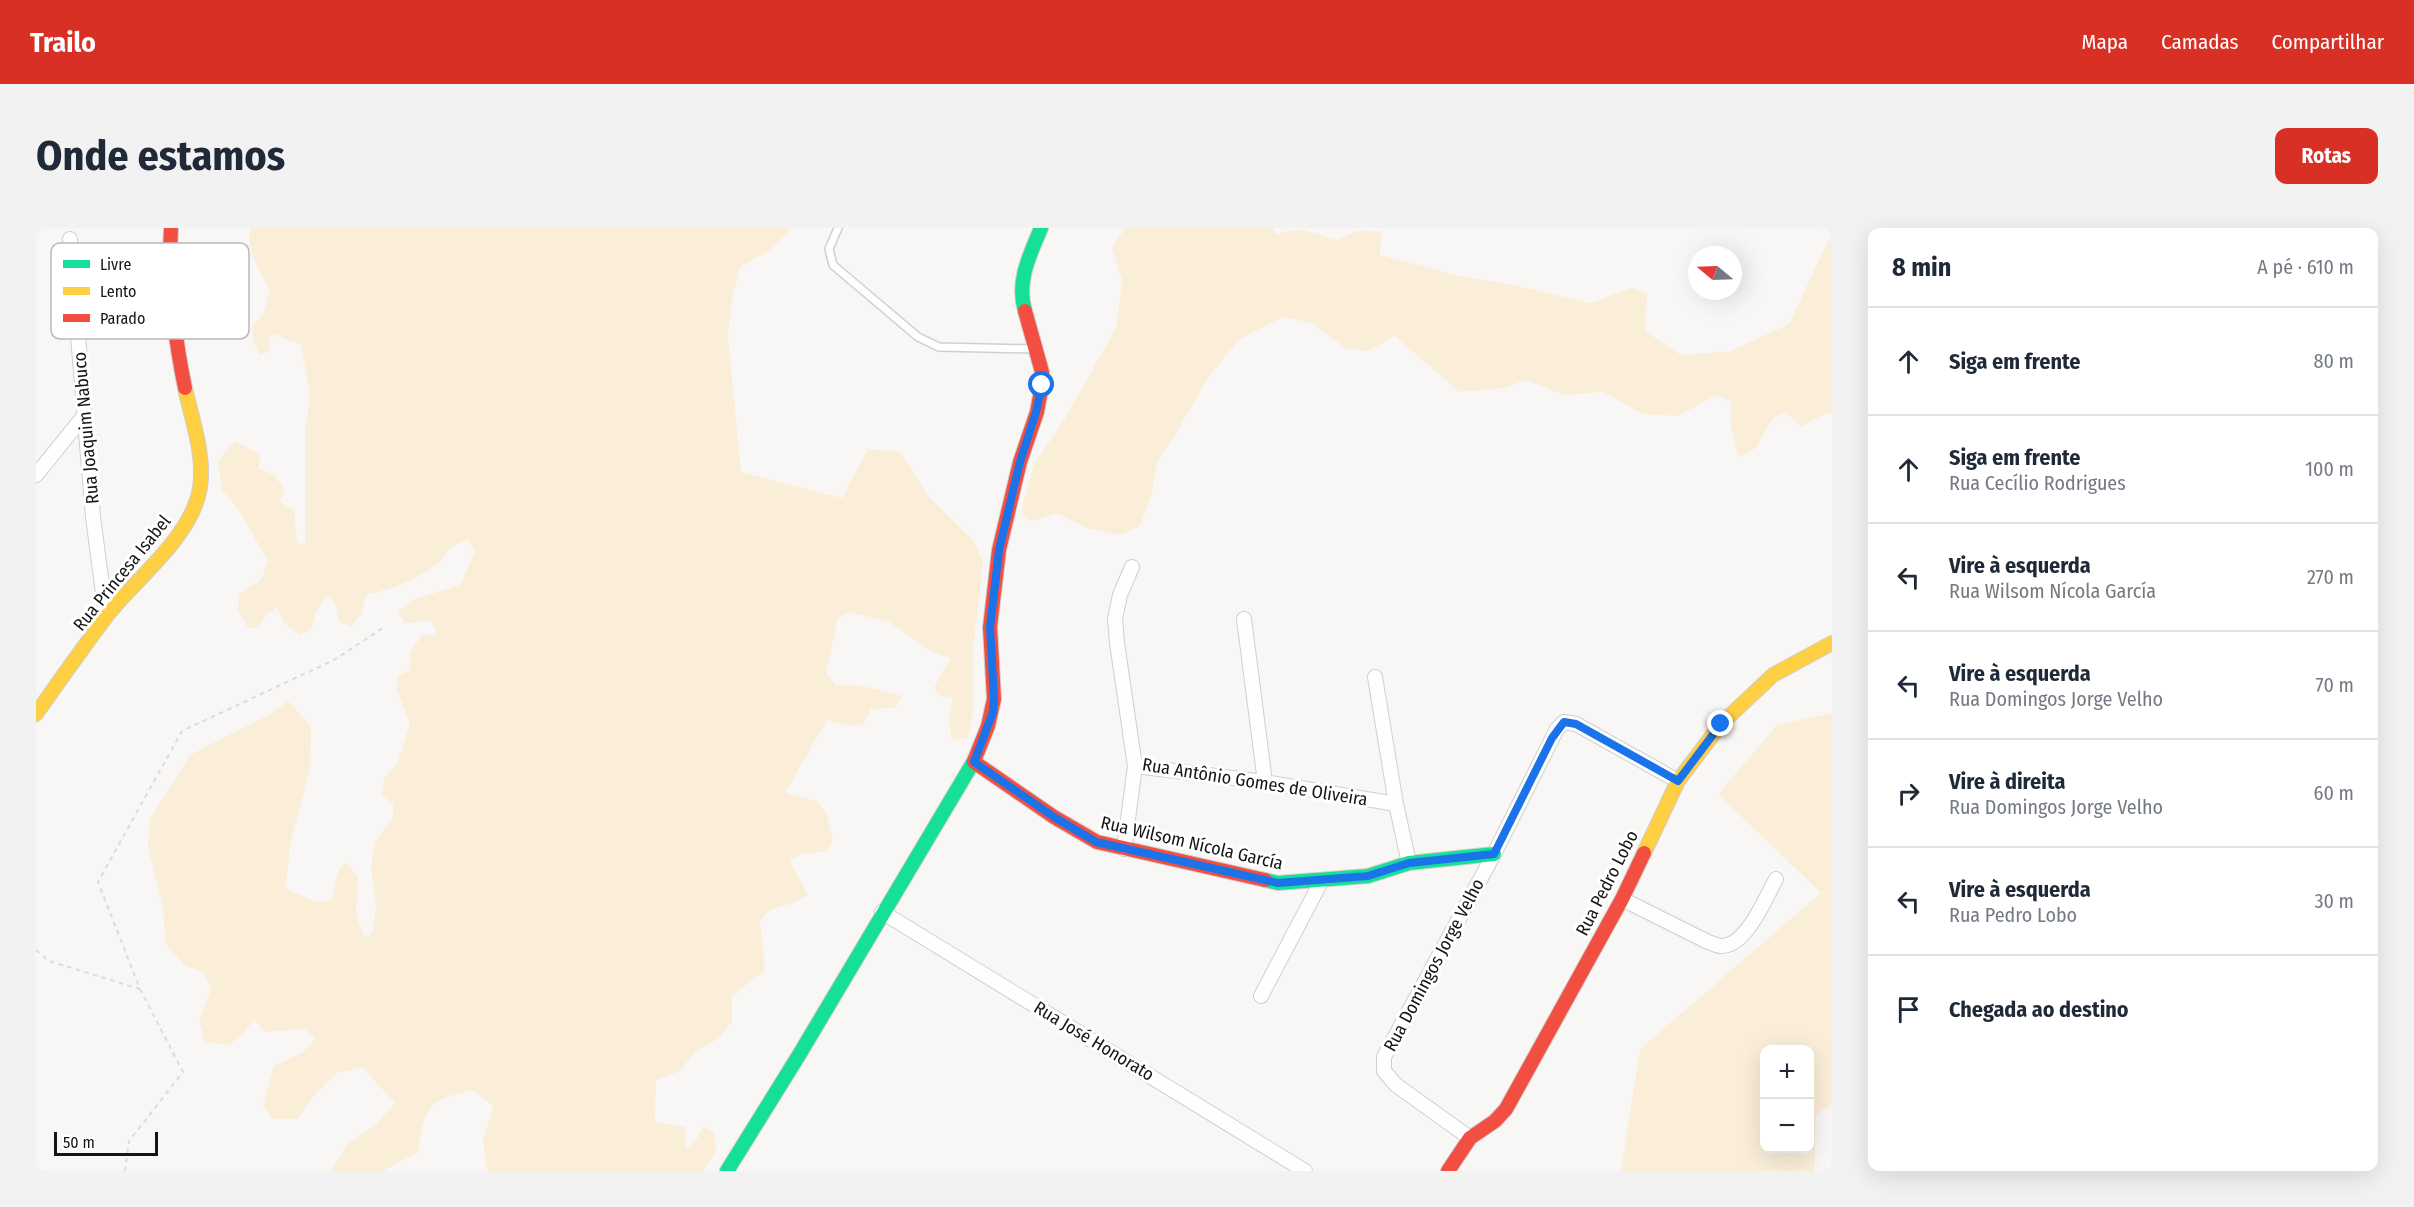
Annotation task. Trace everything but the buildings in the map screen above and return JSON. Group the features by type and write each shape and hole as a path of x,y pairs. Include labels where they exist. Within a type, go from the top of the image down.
{"street":[{"name":"Rua Princesa Isabel","path":"171,228 171,243"},
{"path":"727,1171 974,762 993,712 990,627 999,550 1020,462 1042,385 1042,372 1021,298 1024,269 1041,228"},
{"name":"Rua Joaquim Nabuco","path":"70,238 70,243"},
{"name":"Rua Joaquim Nabuco","path":"78,339 93,518 106,616"},
{"name":"Rua Princesa Isabel","path":"36,714 106,616 185,525 195,505 202,477 201,461 176,339"},
{"path":"36,475 84,416"},
{"name":"Rua Antônio Gomes de Oliveira","path":"1132,567 1120,595 1115,619 1135,766 1265,782 1396,804"},
{"path":"1244,619 1265,782"},
{"name":"Rua Pedro Lobo","path":"1448,1171 1470,1138 1495,1121 1506,1109 1622,898 1678,781 1721,724 1754,691 1773,675 1832,643"},
{"path":"1375,677 1396,804 1409,863"},
{"name":"Rua Domingos Jorge Velho","path":"1470,1138 1396,1085 1384,1071 1384,1057 1494,854 1552,738 1564,722 1576,724 1678,781"},
{"name":"Rua Wilsom Nícola García","path":"974,762 1096,842 1278,883 1368,876 1409,863 1494,854"},
{"path":"1124,849 1135,766"},
{"path":"1622,898 1697,937 1720,946 1741,938 1776,879"},
{"path":"1261,996 1322,880"},
{"name":"Rua José Honorato","path":"882,912 1305,1171"}],"lane":[{"path":"838,228 829,249 833,265 918,337 939,347 1036,349"}],"path":[{"path":"125,1171 129,1141 183,1072 140,989 98,882 182,731 334,660 383,628"},
{"path":"36,950 49,961 140,989"}],"shaded area":[{"path":"250,228 793,228 770,250 740,267 732,300 728,335 741,472 842,498 868,449 900,452 929,497 975,542 983,563 973,650 974,708 968,738 952,740 948,719 953,699 941,696 934,688 951,659 929,650 889,622 850,612 838,618 826,672 836,685 862,686 902,696 895,708 871,709 863,724 850,726 827,720 785,793 817,801 827,815 833,838 828,851 801,854 790,861 808,895 796,902 770,910 760,921 765,970 732,996 732,1022 718,1039 695,1051 680,1071 656,1080 655,1122 685,1127 686,1149 696,1140 703,1127 714,1131 716,1151 703,1171 487,1171 483,1140 493,1106 472,1090 446,1098 431,1108 423,1124 418,1152 383,1171 331,1171 348,1144 375,1125 395,1103 362,1067 337,1073 314,1095 298,1119 272,1119 263,1105 274,1066 302,1053 316,1038 304,1029 265,1032 254,1019 242,1036 228,1045 205,1042 199,1021 211,989 204,973 184,965 166,944 163,910 148,847 150,819 190,755 267,716 288,701 311,726 310,768 291,841 285,888 316,902 332,900 337,874 345,862 358,876 356,915 365,938 373,932 376,906 371,866 375,841 393,819 393,804 381,795 385,777 397,764 410,724 396,687 399,676 410,670 410,652 422,635 438,635 431,621 404,623 398,611 418,598 460,585 475,552 469,540 460,543 450,549 425,573 366,595 361,615 350,627 339,621 335,603 327,596 317,610 311,629 299,635 284,623 277,608 266,614 259,627 248,628 238,610 239,594 261,580 268,561 238,509 222,490 218,461 235,441 261,455 258,468 274,475 285,490 280,501 286,507 294,509 297,543 305,544 305,432 310,395 301,344 277,334 269,338 269,350 260,355 253,342 252,326 263,315 270,290 252,253"},
{"path":"1125,228 1272,228 1277,234 1300,229 1338,240 1354,233 1370,231 1381,233 1380,255 1459,276 1513,285 1590,303 1632,288 1647,293 1645,331 1681,355 1731,351 1789,324 1832,233 1832,413 1826,413 1801,427 1786,412 1772,419 1756,448 1738,458 1731,427 1731,402 1717,395 1677,416 1643,414 1603,392 1564,395 1526,380 1504,388 1459,392 1395,336 1368,351 1346,349 1312,323 1282,317 1239,340 1207,379 1173,439 1158,460 1151,496 1140,526 1120,535 1087,528 1056,513 1031,522 1021,511 1034,464 1064,420 1116,328 1122,281 1112,248"},
{"path":"1832,713 1832,1104 1816,1115 1814,1171 1621,1171 1640,1049 1821,893 1718,794 1777,725"}],"traffic: fast":[{"path":"1025,311 1023,279 1041,228"},
{"path":"727,1171 799,1055 974,761"},
{"path":"1265,880 1278,883 1368,876 1409,863 1494,854"}],"traffic: slow":[{"path":"36,714 109,613 175,539 195,506 200,488 201,463 185,388"},
{"path":"1644,853 1678,781 1721,724 1773,675 1832,643"}],"traffic: jam":[{"path":"171,228 171,243"},
{"path":"974,761 988,726 994,699 990,627 999,550 1020,462 1037,412 1042,385 1042,372 1025,311"},
{"path":"177,339 185,388"},
{"path":"974,762 1054,817 1097,842 1265,880"},
{"path":"1448,1171 1470,1138 1495,1121 1506,1109 1622,899 1644,853"}],"route":[{"path":"1042,385 1020,462 999,550 991,602 990,627 993,712 974,762 1054,817 1096,842 1278,883 1368,876 1409,863 1494,854 1552,738 1564,722 1576,724 1678,781 1721,724"}]}
